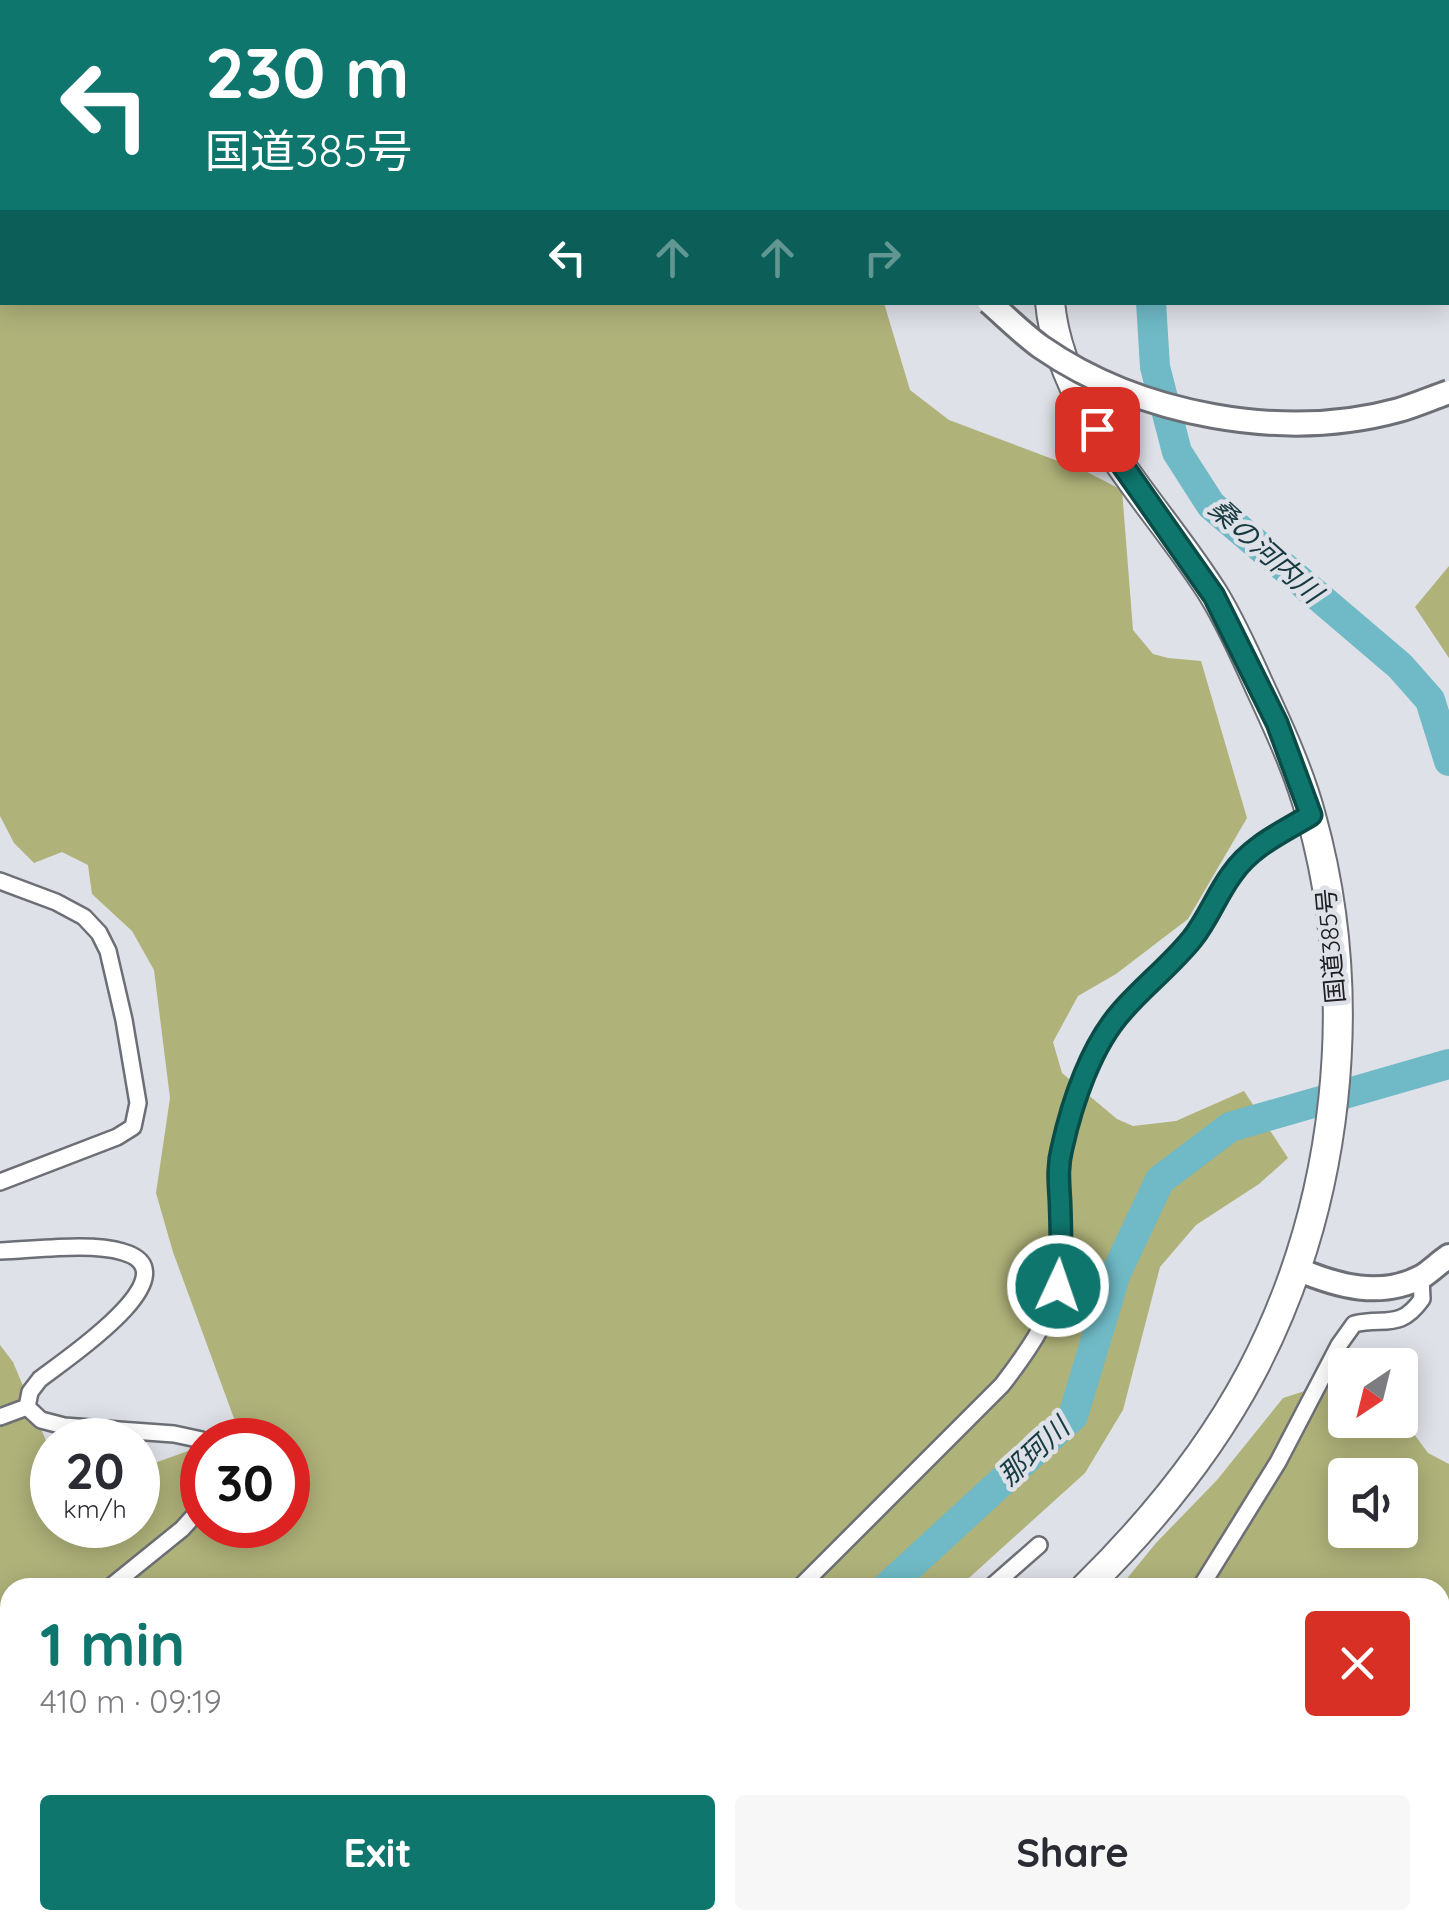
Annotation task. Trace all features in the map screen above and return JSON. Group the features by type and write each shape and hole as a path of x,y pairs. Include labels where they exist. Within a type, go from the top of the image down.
{"highway":[{"name":"国道385号","path":"1050,305 1052,327 1072,380 1097,429 1214,596 1277,723 1311,815 1332,915 1336,982 1337,1069 1325,1156 1297,1269 1251,1372 1202,1452 1168,1497 1095,1578"}],"main road":[{"path":"992,305 1041,347 1114,387 1174,408 1213,416 1257,422 1326,422 1399,410 1449,392"},
{"path":"1297,1269 1334,1284 1389,1287 1421,1277 1449,1256"}],"street":[{"path":"809,1578 1002,1384 1024,1356 1058,1286 1062,1262 1058,1173 1062,1148 1096,1047 1120,1012 1195,936 1246,857 1311,815"},
{"path":"0,880 84,916 99,933 108,951 124,1020 138,1103 132,1126 117,1137 0,1182"},
{"path":"0,1251 87,1248 122,1252 144,1266 146,1278 127,1307 40,1378 30,1392 27,1407"},
{"path":"1206,1578 1278,1462 1339,1345 1354,1324 1372,1320 1395,1322 1413,1312 1422,1300 1421,1277"},
{"path":"0,1416 27,1407"},
{"path":"27,1407 41,1420 64,1426 180,1435"},
{"path":"121,1578 180,1531"},
{"path":"1001,1578 1039,1545"}],"green space":[{"path":"0,305 885,305 910,390 949,420 1087,472 1122,490 1133,630 1153,654 1201,661 1247,818 1188,919 1116,974 1078,996 1053,1042 1062,1073 1117,1119 1133,1126 1176,1121 1244,1091 1288,1158 1259,1184 1196,1225 1160,1267 1123,1410 1085,1473 969,1578 0,1578 0,1345 13,1362 36,1418 30,1418 30,1548 160,1548 160,1461 180,1454 180,1548 310,1548 310,1418 234,1418 173,1252 156,1193 170,1098 154,970 132,931 92,894 88,865 62,852 34,863 14,843 0,816"},
{"path":"1449,566 1449,658 1415,607"},
{"path":"1328,1383 1328,1438 1417,1438 1428,1453 1449,1464 1449,1578 1127,1578 1217,1480 1283,1398"}],"waterway":[{"name":"桑の河内川","path":"1151,305 1155,367 1177,452 1211,505 1400,666 1430,700 1449,761"},
{"name":"那珂川","path":"897,1578 1073,1416 1116,1273 1160,1180 1230,1127 1449,1064"}],"route":[{"path":"1058,1286 1062,1262 1058,1173 1062,1148 1096,1047 1120,1012 1195,936 1246,857 1311,815 1277,723 1214,596 1097,429"}]}
